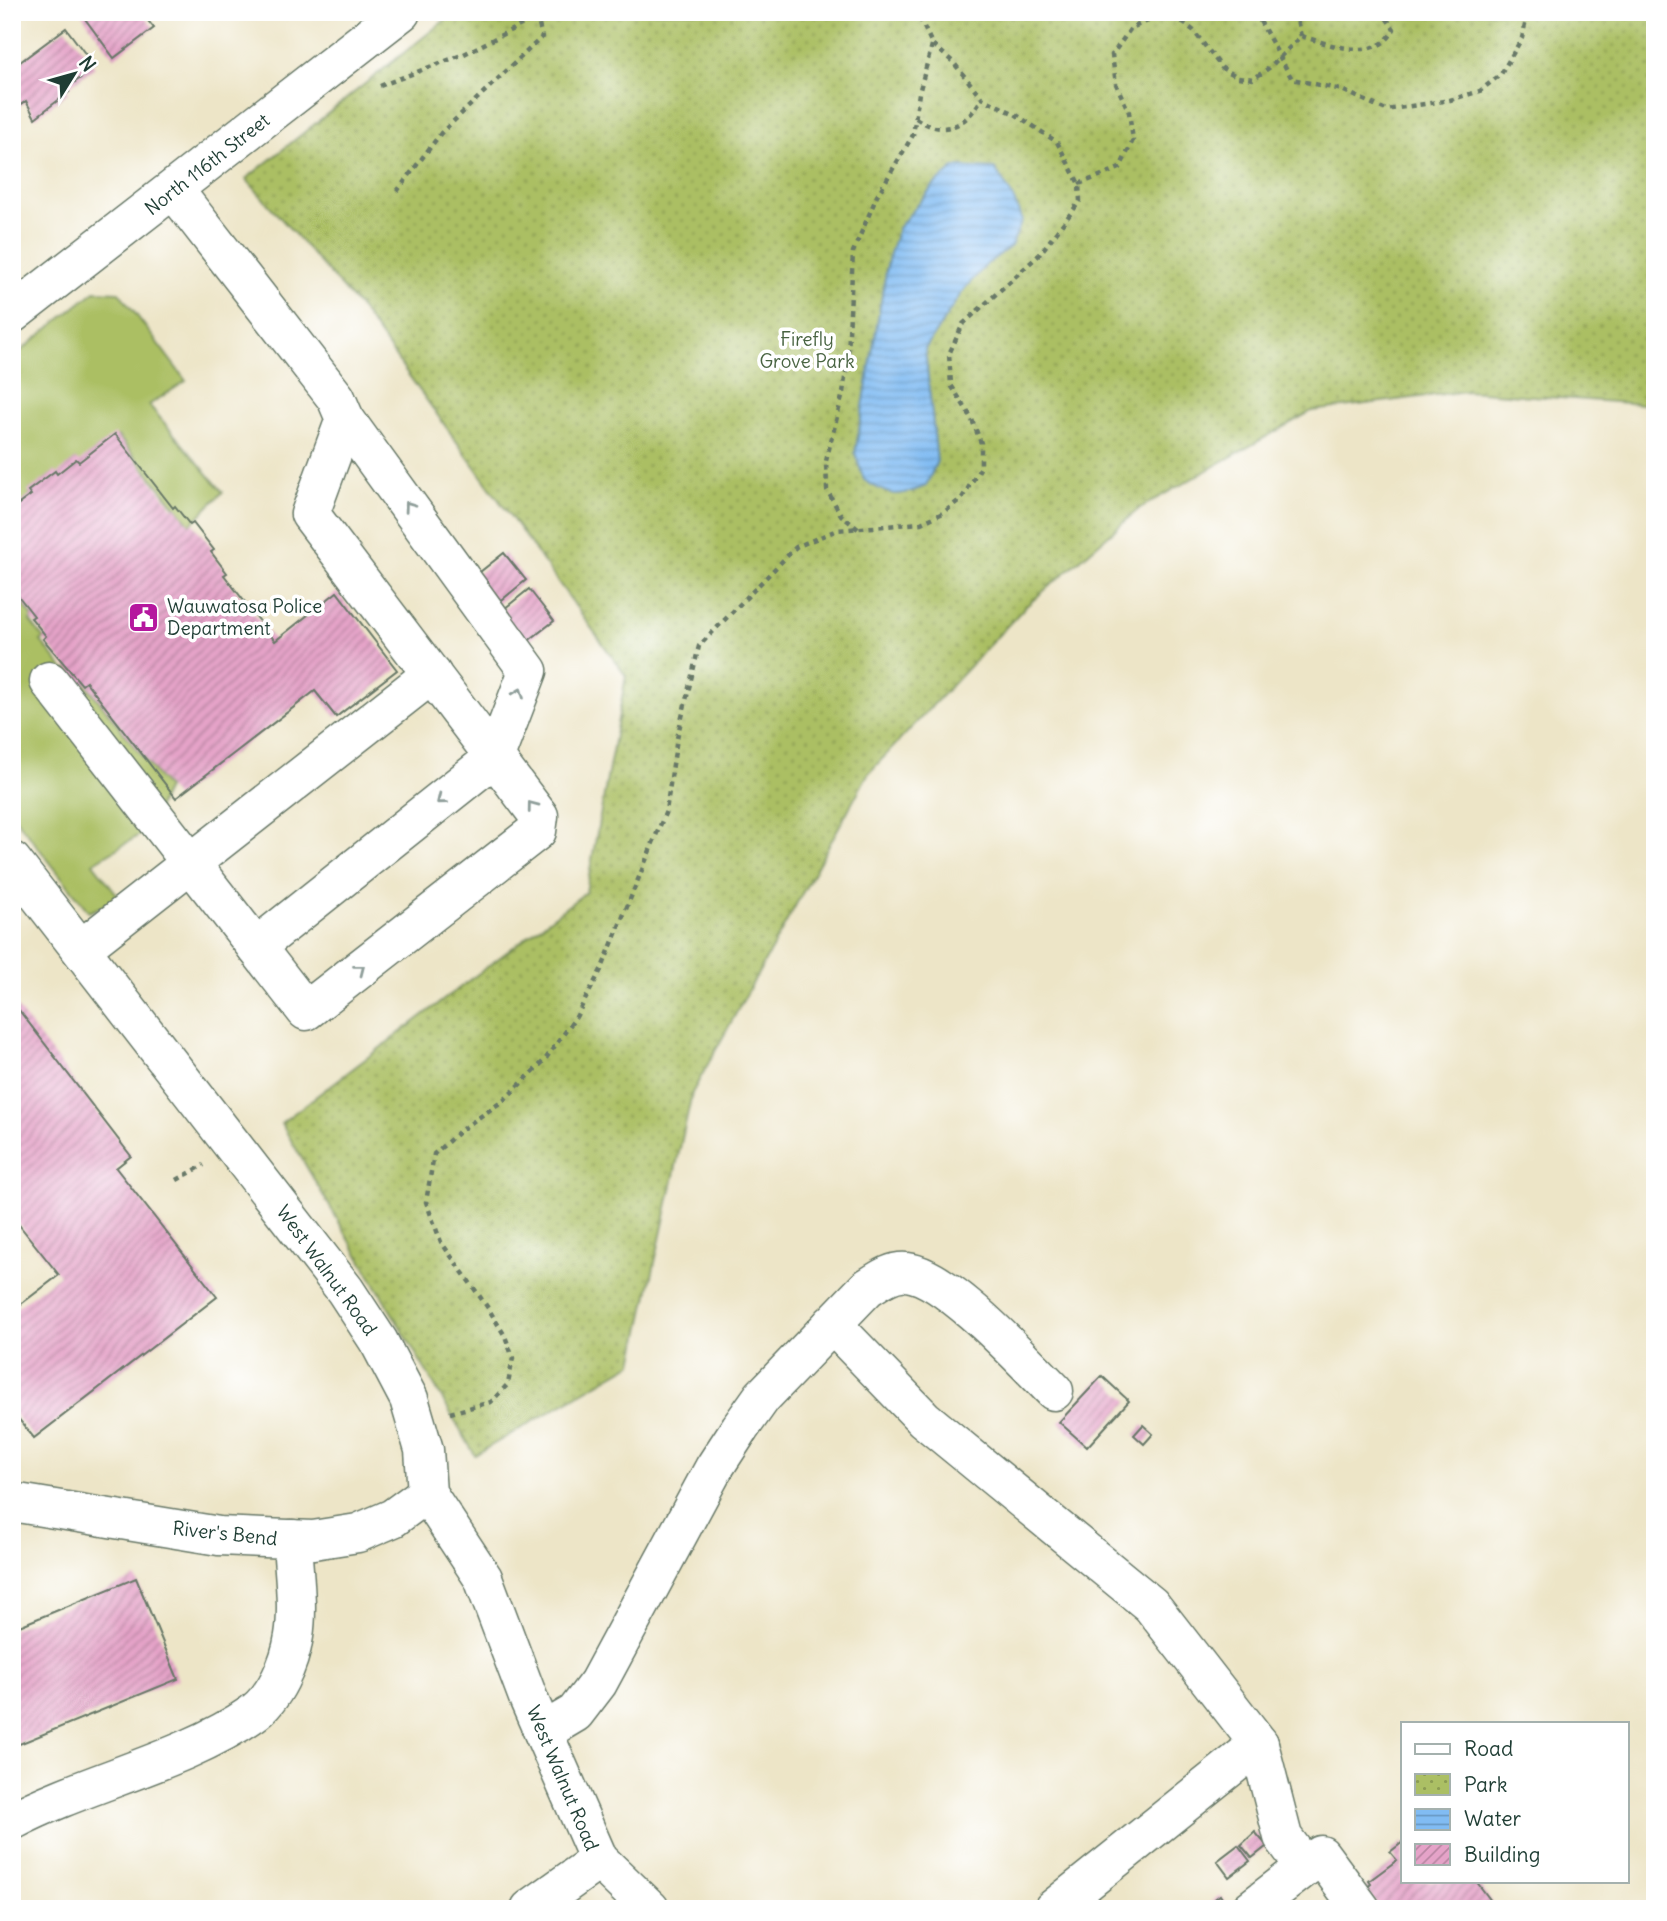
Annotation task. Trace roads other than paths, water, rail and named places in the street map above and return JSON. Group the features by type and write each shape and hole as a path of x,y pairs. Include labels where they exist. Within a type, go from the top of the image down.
{"street":[{"name":"North 116th Street","path":"12,314 401,12"},
{"path":"174,190 336,398 345,419 528,671 495,757 256,947"},
{"path":"49,681 306,1011 537,831 539,816 310,514 345,419"},
{"path":"80,949 432,674"},
{"name":"West Walnut Road","path":"12,861 345,1290 379,1342 409,1399 424,1450 427,1493 483,1578 543,1732 599,1860 650,1909"},
{"path":"543,1732 575,1713 584,1702 740,1429 762,1398 867,1288 888,1275 905,1271 949,1290 1055,1391"},
{"path":"832,1324 924,1419 1152,1605 1259,1744 1283,1837 1305,1867"},
{"name":"River's Bend","path":"12,1502 219,1536 313,1540 358,1533 393,1518 427,1493"},
{"path":"12,1821 205,1740 254,1713 275,1689 290,1656 295,1634 292,1539"},
{"path":"1053,1909 1259,1744"},
{"path":"1251,1909 1321,1855 1361,1909"},
{"path":"530,1909 599,1860"}],"water":[{"path":"955,167 995,169 1013,197 1022,221 1011,246 987,264 964,289 925,349 937,461 926,486 908,493 887,493 864,480 855,453 888,260 898,228 934,185"}],"place":[{"name":"Wauwatosa Police Department","path":"144,617"}],"park label":[{"name":"Firefly Grove Park","path":"807,350"}]}
